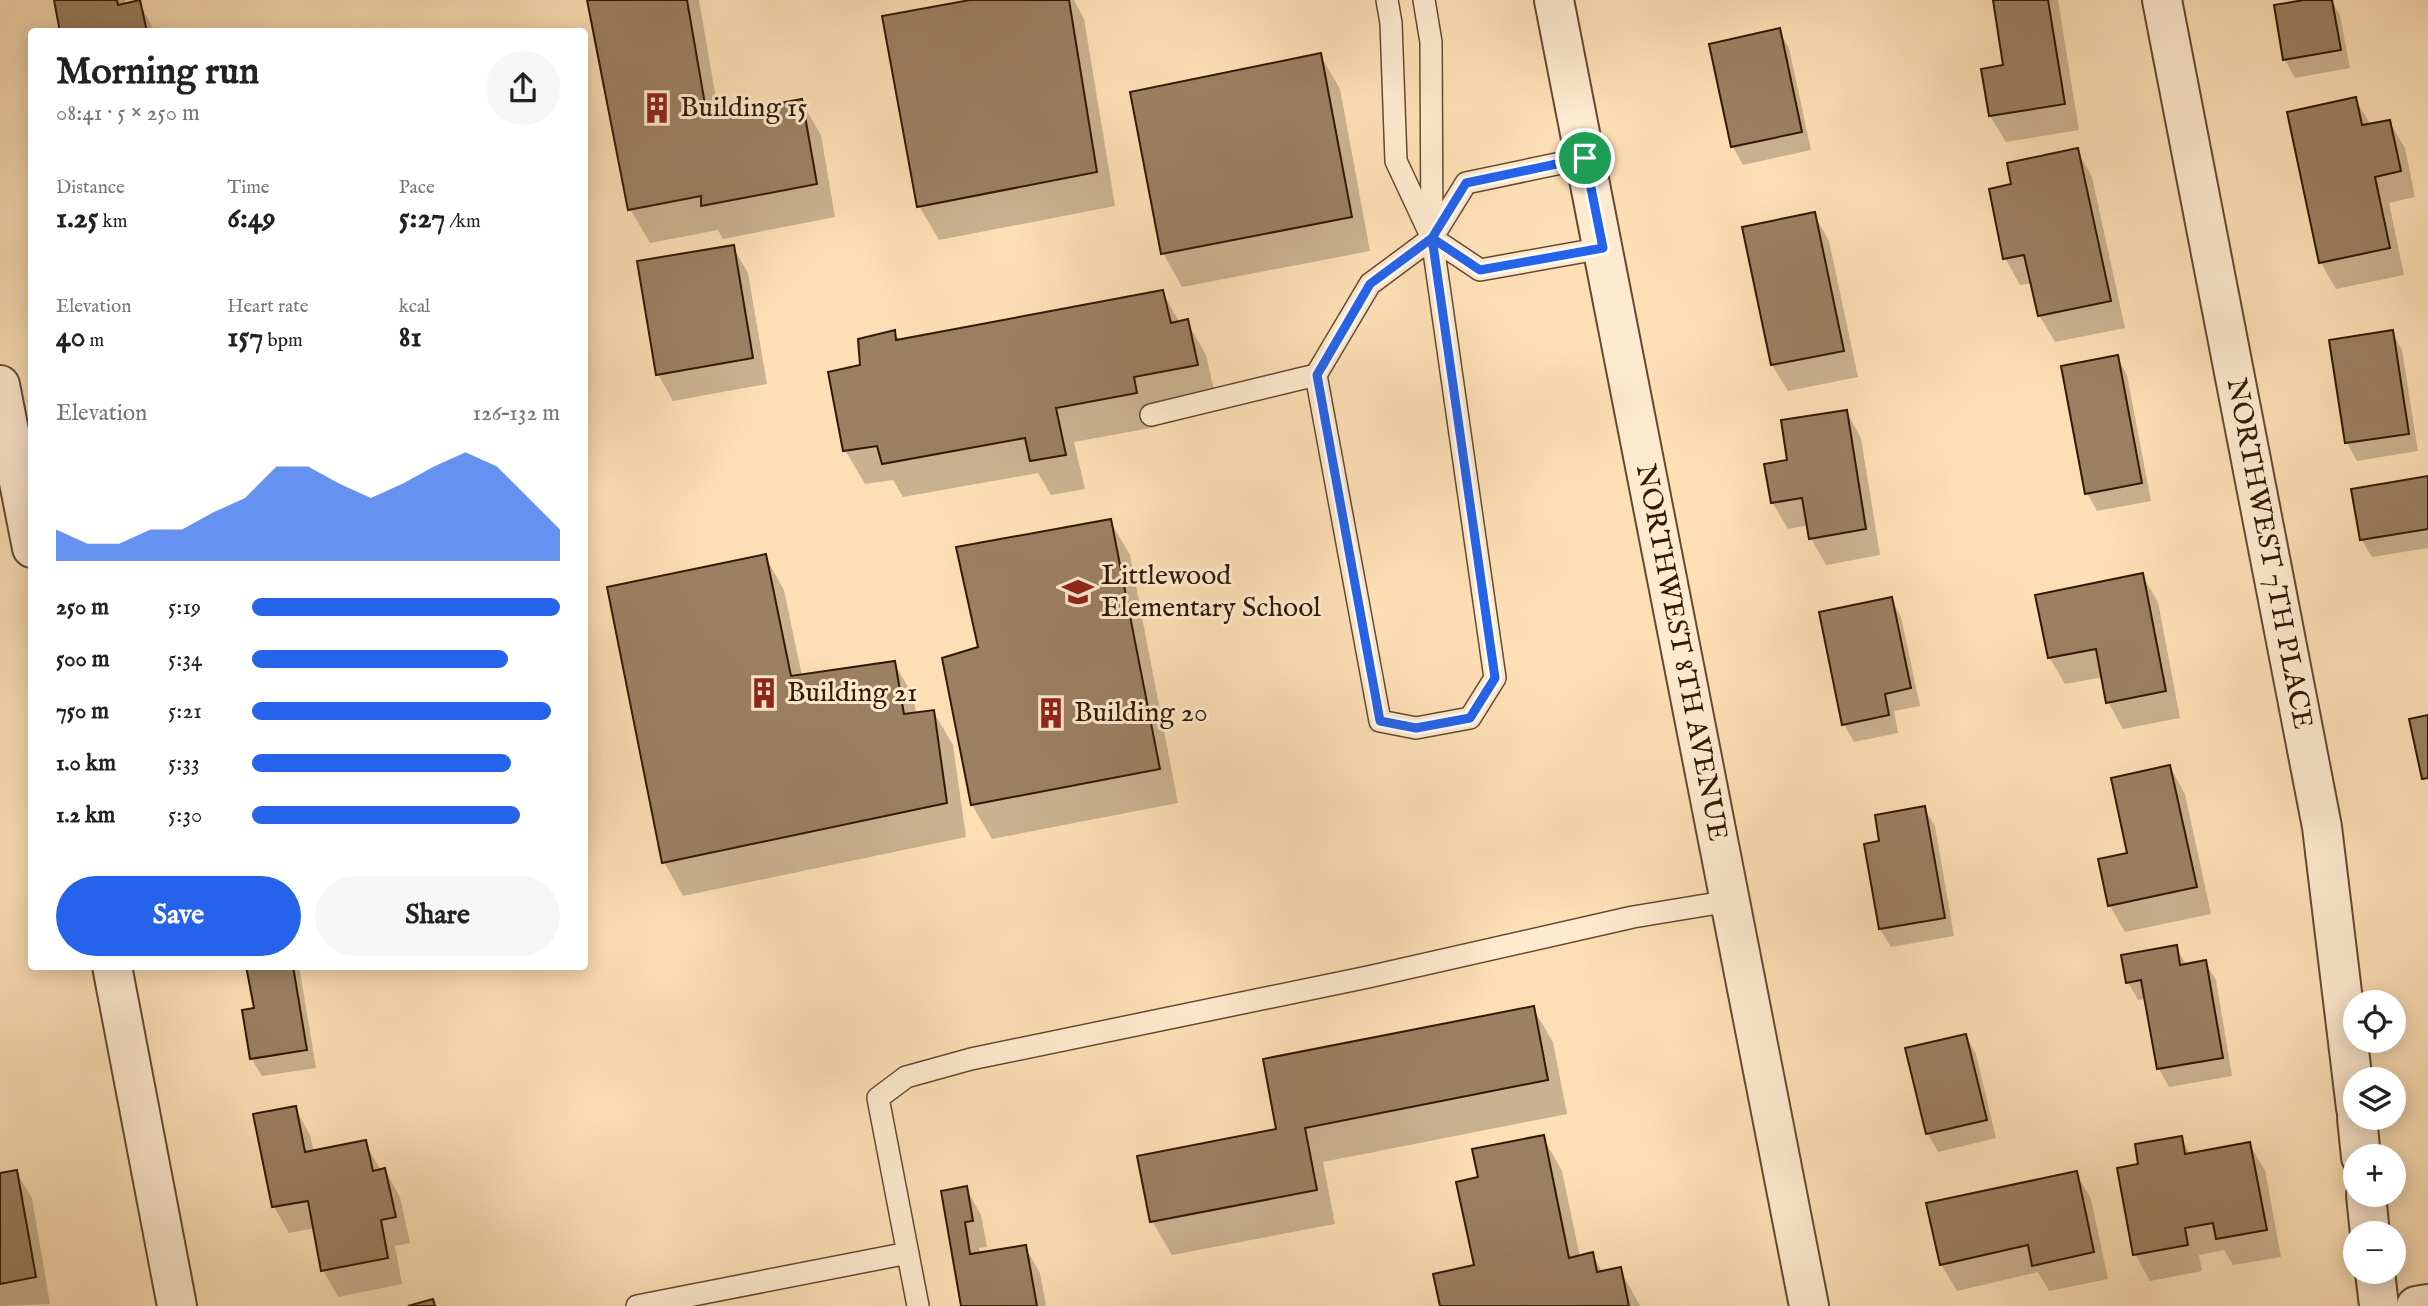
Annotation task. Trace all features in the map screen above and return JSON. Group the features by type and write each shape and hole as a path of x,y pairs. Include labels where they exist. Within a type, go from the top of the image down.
{"street":[{"name":"NORTHWEST 8TH AVENUE","path":"1554,0 1809,1306"},
{"name":"NORTHWEST 7TH PLACE","path":"2162,0 2322,827 2351,1067"},
{"path":"0,385 28,528"},
{"path":"113,970 177,1306"},
{"path":"2376,1284 2379,1306"},
{"path":"2416,1306 2428,1304"}],"lane":[{"path":"1387,0 1391,23 1396,161 1432,238 1480,270 1603,248"},
{"path":"1424,0 1431,42 1432,238 1495,678 1470,718 1416,728 1380,721 1317,375 1370,284 1432,238 1466,183 1585,158"},
{"path":"1151,415 1317,375"},
{"path":"918,1306 878,1098 906,1077 971,1059 1368,977 1633,917 1730,901"},
{"path":"637,1306 908,1253"}],"building":[{"path":"54,0 117,0 118,5 140,0 146,28 59,28"},
{"name":"Building 15","path":"587,0 687,0 707,116 802,99 817,184 701,206 701,196 628,210"},
{"path":"970,0 1069,0 1097,172 917,207 882,16"},
{"path":"1993,0 2048,0 2065,104 1989,116 1981,69 2003,65"},
{"path":"2304,0 2332,0 2341,50 2283,60 2274,5"},
{"path":"1780,28 1802,132 1731,147 1709,44"},
{"path":"1321,53 1352,217 1161,254 1130,92"},
{"path":"2356,97 2362,125 2390,120 2401,171 2375,177 2390,248 2319,263 2287,112"},
{"path":"2078,148 2111,301 2038,316 2024,255 2003,259 1989,189 2011,184 2007,163"},
{"path":"1815,212 1844,351 1771,365 1742,227"},
{"path":"734,245 753,358 656,375 637,261"},
{"path":"1163,290 1171,323 1188,319 1198,365 1134,377 1137,393 1056,408 1066,455 1030,461 1025,438 882,464 877,446 843,451 828,372 860,365 858,339 895,330 896,340"},
{"path":"2393,330 2409,434 2345,443 2329,340"},
{"path":"2118,355 2142,483 2085,494 2061,366"},
{"path":"1847,410 1866,529 1809,539 1802,498 1771,503 1764,464 1787,460 1781,420"},
{"path":"2428,476 2428,529 2360,540 2351,489"},
{"name":"Building 20","path":"1111,519 1160,769 971,805 942,658 978,647 956,547"},
{"name":"Building 21","path":"766,554 791,676 895,661 904,714 934,710 947,803 662,863 607,587"},
{"path":"2143,573 2166,691 2106,703 2096,649 2048,658 2035,595"},
{"path":"1892,597 1911,688 1885,694 1889,715 1842,725 1819,612"},
{"path":"2428,715 2428,778 2422,779 2409,719"},
{"path":"2170,765 2197,887 2108,906 2098,859 2127,853 2111,778"},
{"path":"1925,806 1945,918 1879,929 1864,844 1879,841 1875,815"},
{"path":"2177,945 2180,965 2206,960 2223,1058 2157,1069 2141,980 2126,983 2121,955"},
{"path":"247,970 294,970 307,1050 250,1059 242,1010 254,1008"},
{"path":"1534,1006 1548,1080 1305,1128 1317,1190 1150,1222 1137,1156 1276,1129 1263,1059"},
{"path":"1966,1034 1987,1120 1926,1134 1905,1048"},
{"path":"296,1106 305,1152 366,1140 373,1171 385,1168 396,1217 381,1220 388,1258 321,1271 308,1201 272,1207 253,1114"},
{"path":"1544,1135 1569,1258 1593,1252 1597,1272 1621,1267 1629,1306 1440,1306 1433,1274 1474,1265 1456,1182 1478,1177 1472,1149"},
{"path":"2182,1136 2185,1154 2250,1142 2267,1230 2216,1239 2213,1223 2185,1228 2188,1245 2133,1255 2117,1168 2138,1164 2135,1144"},
{"path":"17,1170 36,1277 0,1284 0,1173"},
{"path":"2077,1171 2094,1252 2032,1266 2028,1245 1940,1265 1926,1203"},
{"path":"967,1186 973,1221 965,1222 970,1254 1026,1245 1037,1306 961,1306 941,1191"},
{"path":"433,1299 435,1306 408,1306"}],"place":[{"name":"Building 15","path":"657,108"},
{"name":"Littlewood Elementary School","path":"1078,592"},
{"name":"Building 21","path":"764,693"},
{"name":"Building 20","path":"1051,713"}],"route":[{"path":"1585,158 1466,183 1432,238 1495,678 1470,718 1416,728 1380,721 1317,375 1370,284 1432,238 1480,270 1603,248 1585,158"}]}
